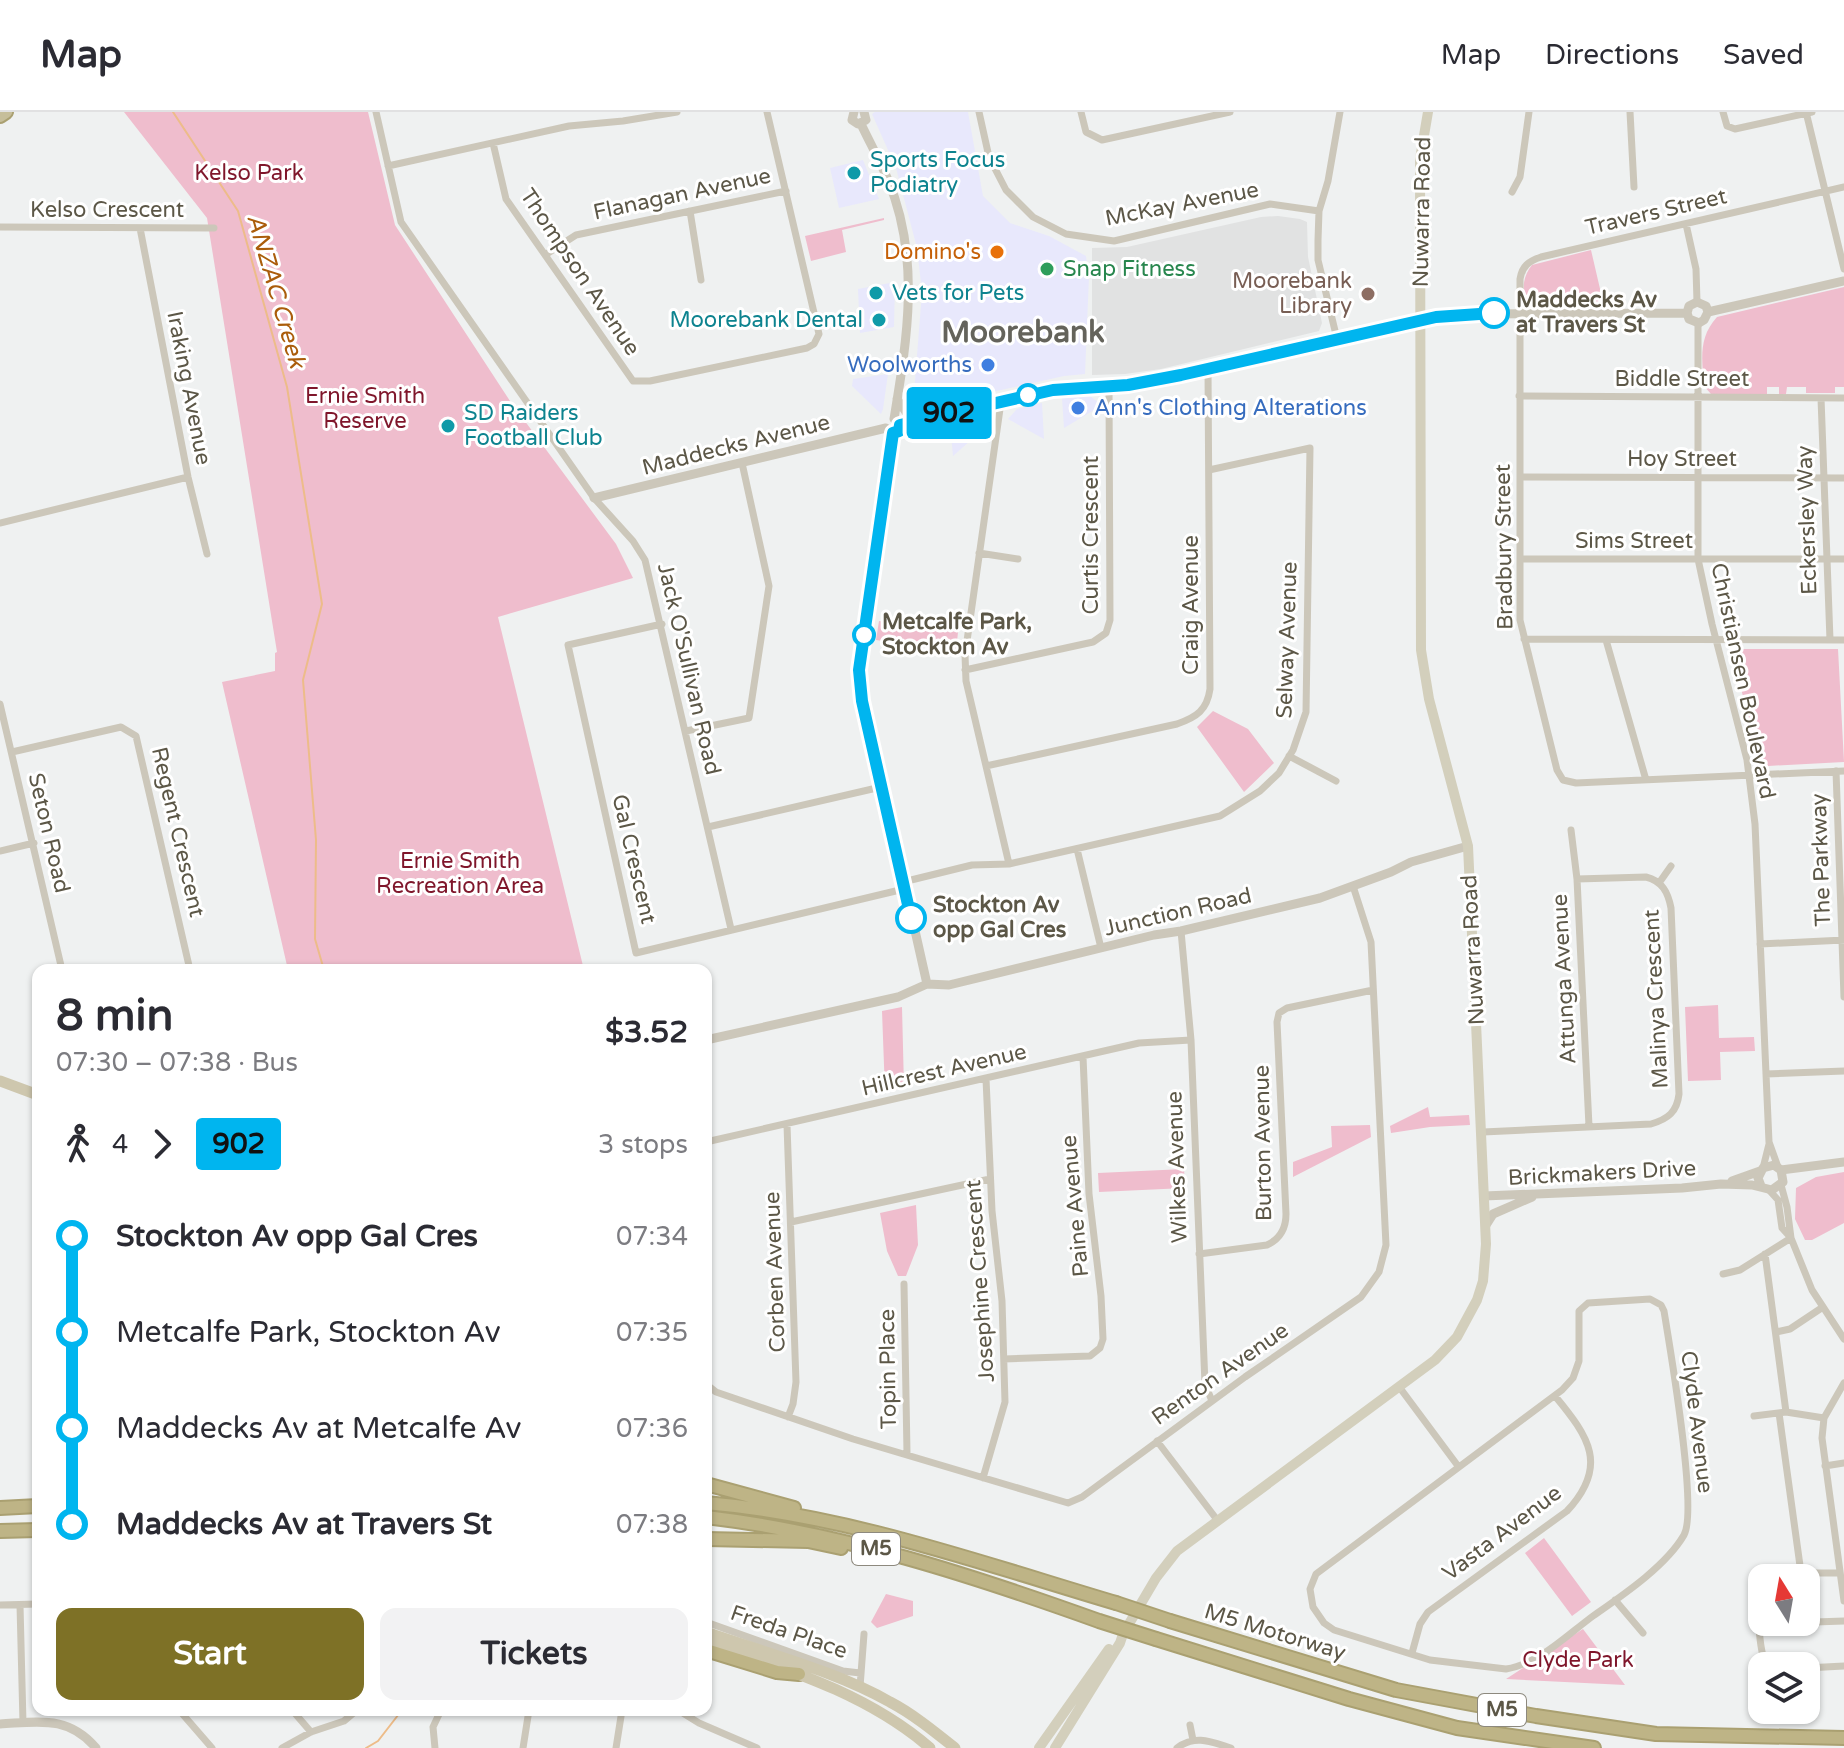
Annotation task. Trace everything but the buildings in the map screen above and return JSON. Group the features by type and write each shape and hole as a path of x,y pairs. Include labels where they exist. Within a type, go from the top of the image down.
{"highway":[{"path":"0,116 6,112"},
{"path":"712,1486 893,1537"},
{"name":"M5 Motorway","path":"712,1504 799,1515 893,1537 1396,1690 1656,1734 1844,1738"},
{"path":"0,1508 32,1506"},
{"path":"0,1516 32,1514"},
{"name":"M5 Motorway","path":"712,1518 806,1532 901,1555 1156,1639 1349,1699 1457,1728 1594,1748"},
{"path":"0,1531 32,1530"},
{"path":"712,1539 808,1541 881,1556 955,1578 1004,1587"},
{"path":"712,1652 777,1672 799,1674"}],"main road":[{"name":"Nuwarra Road","path":"1055,1748 1165,1565 1177,1551 1400,1388 1444,1351 1468,1319 1483,1281 1486,1225 1483,1132 1468,846 1422,662 1420,159 1428,112"},
{"path":"0,1081 32,1093"},
{"path":"712,1634 860,1687 891,1702 955,1748"},
{"name":"Nuwarra Road","path":"1039,1748 1123,1634"},
{"path":"712,1643 799,1674 862,1703 930,1748"}],"street":[{"name":"Jack O'Sullivan Road","path":"376,112 401,222 594,498 633,541 645,560 731,929"},
{"path":"388,166 569,126 677,112"},
{"name":"Thompson Avenue","path":"493,143 506,199 633,381 650,381 807,348 814,344 819,334 767,112"},
{"path":"853,112 852,120 861,124 892,190 907,262 910,307 897,399 899,431 890,431 859,670 862,701 927,984"},
{"path":"861,124 866,120 865,112"},
{"name":"McKay Avenue","path":"979,112 989,157 1006,190 1033,217 1066,234 1114,241 1270,204 1319,211"},
{"path":"1081,112 1086,132 1102,140 1230,112"},
{"path":"1337,339 1318,260 1319,211 1328,181 1340,112"},
{"path":"1512,192 1520,177 1529,112"},
{"path":"1630,112 1634,187"},
{"path":"1723,112 1727,126 1735,129 1808,112 1844,269"},
{"name":"Travers Street","path":"1520,313 1521,273 1533,259 1844,187"},
{"name":"Flanagan Avenue","path":"545,255 576,235 786,191"},
{"path":"690,211 701,280"},
{"path":"1686,224 1696,269 1697,302"},
{"name":"Kelso Crescent","path":"0,227 214,228"},
{"name":"Iraking Avenue","path":"140,228 188,477 207,554"},
{"path":"1708,312 1844,281"},
{"path":"1697,302 1706,306 1708,312 1704,320 1698,323 1689,319 1687,313 1689,306 1697,302"},
{"path":"897,422 1068,387 1147,382 1461,313 1687,313"},
{"name":"Bradbury Street","path":"1520,313 1520,620 1557,770 1563,780 1576,783 1840,771"},
{"name":"Christiansen Boulevard","path":"1698,323 1698,559 1750,775 1769,1142 1762,1169"},
{"name":"Craig Avenue","path":"986,766 1177,724 1191,719 1203,709 1210,689 1208,369"},
{"name":"Curtis Crescent","path":"965,670 1093,642 1106,633 1110,620 1109,386"},
{"name":"Biddle Street","path":"1519,396 1844,398"},
{"name":"Eckersley Way","path":"1821,398 1830,640"},
{"path":"897,399 906,412 921,419"},
{"path":"1001,402 965,670 1009,864"},
{"name":"Maddecks Avenue","path":"594,498 890,431"},
{"name":"Selway Avenue","path":"903,885 972,865 1009,864 1220,816 1260,791 1279,773 1303,726 1308,692 1310,448 1209,470"},
{"path":"686,731 749,718 769,586 742,463"},
{"path":"0,523 188,477"},
{"name":"Hoy Street","path":"1520,477 1844,478"},
{"path":"979,553 1018,559"},
{"name":"Sims Street","path":"1520,559 1844,559"},
{"name":"Gal Crescent","path":"662,624 568,645 636,953 903,885"},
{"path":"1524,639 1844,640"},
{"path":"1606,640 1646,780"},
{"name":"Seton Road","path":"0,704 61,964"},
{"name":"Regent Crescent","path":"12,752 121,727 136,736 189,964"},
{"path":"1289,756 1336,781"},
{"name":"The Parkway","path":"1840,771 1844,997"},
{"path":"708,827 881,787"},
{"name":"Attunga Avenue","path":"1571,830 1577,879 1589,1126"},
{"path":"0,851 34,843"},
{"name":"Junction Road","path":"712,1039 898,997 927,984 949,985 1320,898 1411,862 1468,846"},
{"path":"1077,849 1101,948"},
{"name":"Malinya Crescent","path":"1659,883 1671,866"},
{"name":"Malinya Crescent","path":"1483,1132 1651,1124 1671,1115 1678,1102 1671,908 1667,893 1659,883 1640,876 1577,879"},
{"name":"Renton Avenue","path":"712,1389 788,1417 1068,1503 1082,1497 1361,1297 1374,1282 1386,1245 1371,942 1353,886"},
{"name":"Wilkes Avenue","path":"1181,931 1191,1040 1205,1384 1212,1401"},
{"path":"1760,944 1843,940"},
{"path":"1270,1005 1279,1013 1287,1008 1373,990"},
{"name":"Burton Avenue","path":"1199,1254 1267,1245 1276,1240 1284,1228 1279,1013"},
{"name":"Hillcrest Avenue","path":"712,1141 1139,1043 1191,1040"},
{"name":"Paine Avenue","path":"1004,1359 1100,1354 1103,1339 1101,1296 1089,1194 1083,1057"},
{"path":"1766,1074 1844,1071"},
{"name":"Josephine Crescent","path":"983,1478 1004,1412 1002,1301 990,1179 986,1079"},
{"name":"Malinya Crescent","path":"1671,1115 1679,1123"},
{"name":"Corben Avenue","path":"787,1125 796,1382 788,1417"},
{"name":"Christiansen Boulevard","path":"1769,1142 1779,1168"},
{"path":"1791,1238 1780,1223 1778,1200 1758,1178 1762,1169 1770,1165 1807,1168 1844,1162"},
{"path":"1779,1168 1791,1238 1803,1271 1844,1339"},
{"path":"1765,1188 1782,1183 1807,1168"},
{"name":"Brickmakers Drive","path":"1721,1184 1762,1169"},
{"path":"791,1222 990,1179"},
{"name":"Brickmakers Drive","path":"1484,1196 1721,1184 1765,1188"},
{"path":"1486,1225 1493,1214 1539,1194"},
{"path":"1723,1274 1740,1270 1791,1238"},
{"path":"1765,1254 1800,1564"},
{"name":"Topin Place","path":"904,1284 907,1453"},
{"name":"Clyde Avenue","path":"1650,1299 1661,1305 1690,1500 1686,1533 1667,1557 1615,1600 1539,1657 1515,1668 1445,1663 1334,1630 1318,1616 1310,1589 1316,1574 1327,1564 1458,1466 1555,1396 1573,1378 1579,1361 1577,1321 1579,1311 1588,1303 1650,1299"},
{"path":"1776,1332 1790,1329 1823,1307"},
{"path":"1843,1384 1824,1418 1822,1438 1844,1601"},
{"path":"1400,1388 1458,1466"},
{"name":"Vasta Avenue","path":"1412,1653 1420,1624 1428,1612 1567,1511 1581,1497 1589,1480 1591,1459 1585,1435 1555,1396"},
{"path":"1754,1416 1783,1412 1824,1418"},
{"path":"1157,1441 1218,1521"},
{"path":"1825,1466 1844,1463"},
{"path":"1832,1511 1844,1510"},
{"path":"1820,1573 1840,1573"},
{"path":"1615,1600 1643,1633"},
{"path":"0,1605 32,1604"},
{"path":"20,1605 23,1723"},
{"path":"1820,1622 1844,1621"},
{"name":"Freda Place","path":"712,1624 843,1671 860,1673"},
{"name":"Freda Place","path":"860,1687 864,1634"},
{"path":"1820,1667 1844,1666"},
{"path":"184,1716 212,1748"},
{"path":"297,1716 311,1732"},
{"path":"282,1748 350,1716"},
{"path":"435,1748 433,1727 438,1716"},
{"path":"523,1748 528,1716"},
{"path":"616,1748 621,1716"},
{"path":"688,1716 757,1748"},
{"path":"0,1724 62,1723 84,1735 96,1748"},
{"path":"1190,1725 1193,1740"},
{"path":"1177,1748 1193,1740 1205,1740 1231,1748"}],"shaded area":[{"path":"968,112 983,196 1010,223 1049,236 1086,256 1089,277 1085,374 916,409 913,406 922,292 917,248 896,168 872,114"},
{"path":"863,160 879,199 839,208 830,168"},
{"path":"1278,216 1307,222 1308,257 1322,323 1319,331 1161,369 1092,375 1092,248 1127,247 1261,217"},
{"path":"895,282 894,327 860,333 858,289"},
{"path":"888,374 881,414 852,386 853,379"},
{"path":"1090,396 1099,407 1064,428 1062,398"},
{"path":"1042,403 1044,439 1008,419 1017,409"},
{"path":"979,417 988,425 953,456 950,423"}],"green space":[{"path":"124,112 368,112 395,225 510,401 616,544 633,578 498,617 583,964 287,964 222,682 275,671 277,652 207,218"},
{"path":"884,218 842,230 846,252 811,261 805,236"},
{"path":"1591,250 1604,306 1535,307 1527,303 1524,284 1532,265"},
{"path":"1844,287 1844,387 1835,387 1835,393 1806,393 1806,387 1787,387 1786,394 1779,394 1779,387 1767,387 1767,394 1711,394 1704,386 1704,341 1717,317"},
{"path":"879,621 958,632 956,652 876,640"},
{"path":"1738,649 1838,649 1844,762 1768,766 1760,760 1732,655"},
{"path":"1213,711 1248,729 1274,763 1244,792 1197,727"},
{"path":"1718,1005 1719,1038 1754,1037 1755,1051 1720,1052 1721,1080 1688,1081 1685,1007"},
{"path":"902,1007 904,1087 885,1092 882,1011"},
{"path":"1428,1107 1430,1117 1469,1115 1470,1125 1391,1133 1390,1126"},
{"path":"1370,1125 1371,1137 1293,1177 1293,1162 1332,1147 1331,1126"},
{"path":"1184,1169 1185,1188 1099,1192 1098,1173"},
{"path":"1844,1172 1844,1223 1812,1240 1805,1240 1795,1219 1796,1188 1816,1177"},
{"path":"916,1205 918,1245 906,1276 898,1276 887,1251 880,1213"},
{"path":"1544,1538 1591,1602 1572,1616 1525,1553"},
{"path":"886,1594 913,1601 913,1616 877,1628 871,1622"},
{"name":"Clyde Park","path":"1583,1629 1625,1685 1506,1679"}],"waterway":[{"name":"ANZAC Creek","path":"173,112 238,211 287,387 322,604 303,680 316,840 315,939 322,964"},
{"name":"ANZAC Creek","path":"366,1748 378,1741 397,1716"}],"bus line":[{"name":"902","path":"911,918 862,701 859,670 893,433 899,431 900,425 1068,387 1147,382 1436,317 1494,313"}],"place":[{"name":"Sports Focus Podiatry","path":"854,173"},
{"name":"Domino's","path":"997,252"},
{"name":"Snap Fitness","path":"1047,269"},
{"name":"Vets for Pets","path":"876,293"},
{"name":"Moorebank Library","path":"1368,294"},
{"name":"Maddecks Av at Travers St","path":"1494,313"},
{"name":"Moorebank Dental","path":"879,320"},
{"name":"Woolworths","path":"988,365"},
{"name":"Ann's Clothing Alterations","path":"1078,408"},
{"name":"SD Raiders Football Club","path":"448,426"},
{"name":"Metcalfe Park, Stockton Av","path":"864,635"},
{"name":"Stockton Av opp Gal Cres","path":"911,918"}],"district":[{"name":"Moorebank","path":"1023,332"}],"park label":[{"name":"Kelso Park","path":"249,173"},
{"name":"Ernie Smith Reserve","path":"365,408"},
{"name":"Ernie Smith Recreation Area","path":"460,874"}]}
